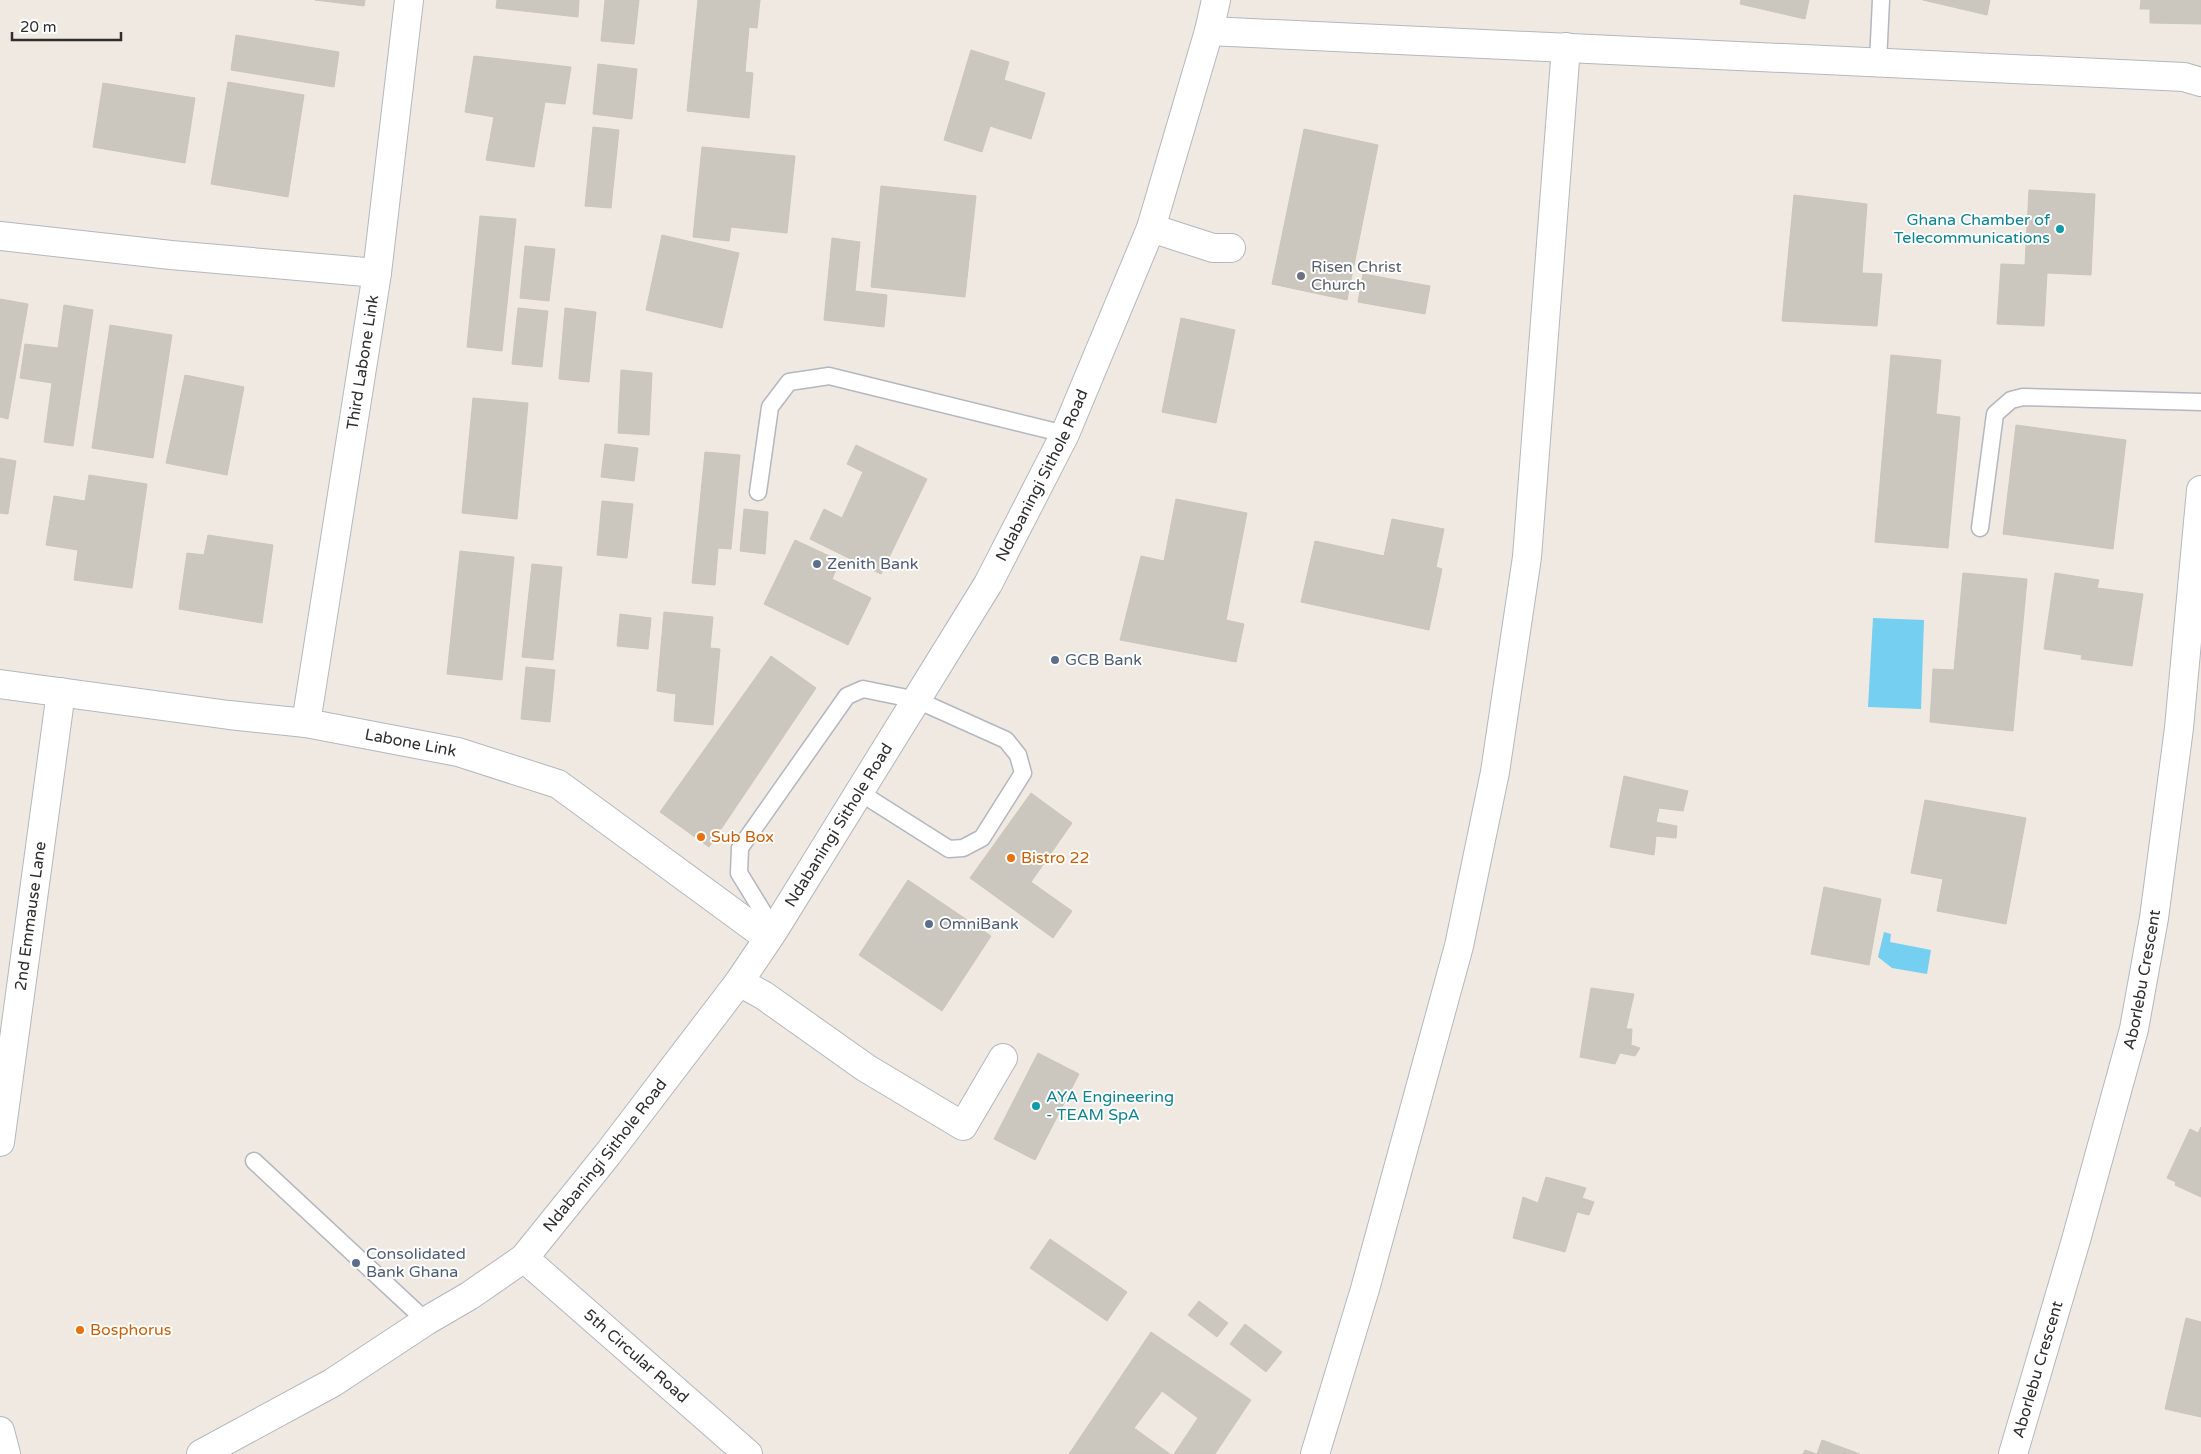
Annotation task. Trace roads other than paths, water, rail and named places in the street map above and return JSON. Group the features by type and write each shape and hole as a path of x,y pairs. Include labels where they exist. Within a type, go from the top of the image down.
{"street":[{"name":"Third Labone Link","path":"306,723 377,273 408,0"},
{"name":"Ndabaningi Sithole Road","path":"201,1454 332,1383 469,1296 524,1258 607,1155 739,982 771,934 988,584 1065,434 1151,228 1209,31 1216,0"},
{"path":"1209,31 2184,77 2201,82"},
{"path":"1315,1454 1364,1290 1459,946 1495,772 1527,557 1566,47"},
{"path":"1151,228 1212,248 1231,248"},
{"path":"0,236 170,256 377,273"},
{"name":"Aborlebu Crescent","path":"2013,1454 2076,1240 2134,1028 2154,918 2178,738 2201,490"},
{"name":"Labone Link","path":"0,684 229,715 306,723 458,752 558,784 771,934"},
{"name":"2nd Emmause Lane","path":"0,1142 61,692"},
{"path":"739,982 763,995 866,1068 963,1126 1003,1058"},
{"name":"5th Circular Road","path":"524,1258 748,1454"},
{"path":"0,1431 6,1454"}],"lane":[{"path":"1878,62 1881,0"},
{"path":"758,492 770,407 789,382 829,376 1065,434"},
{"path":"1980,528 1995,414 2011,400 2023,397 2201,402"},
{"path":"771,934 739,873 740,848 847,696 863,689 917,700 1006,740 1018,755 1023,773 982,838 963,848 950,849 859,792"},
{"path":"254,1161 426,1322"}],"water":[{"path":"1873,618 1924,620 1921,709 1868,707"},
{"path":"1884,932 1891,934 1890,942 1931,950 1927,974 1892,968 1878,957"}],"place":[{"name":"Ghana Chamber of Telecommunications","path":"2060,229"},
{"name":"Risen Christ Church","path":"1301,276"},
{"name":"Zenith Bank","path":"817,564"},
{"name":"GCB Bank","path":"1055,660"},
{"name":"Sub Box","path":"701,837"},
{"name":"Bistro 22","path":"1011,858"},
{"name":"OmniBank","path":"929,924"},
{"name":"AYA Engineering - TEAM SpA","path":"1036,1106"},
{"name":"Consolidated Bank Ghana","path":"356,1263"},
{"name":"Bosphorus","path":"80,1330"}]}
